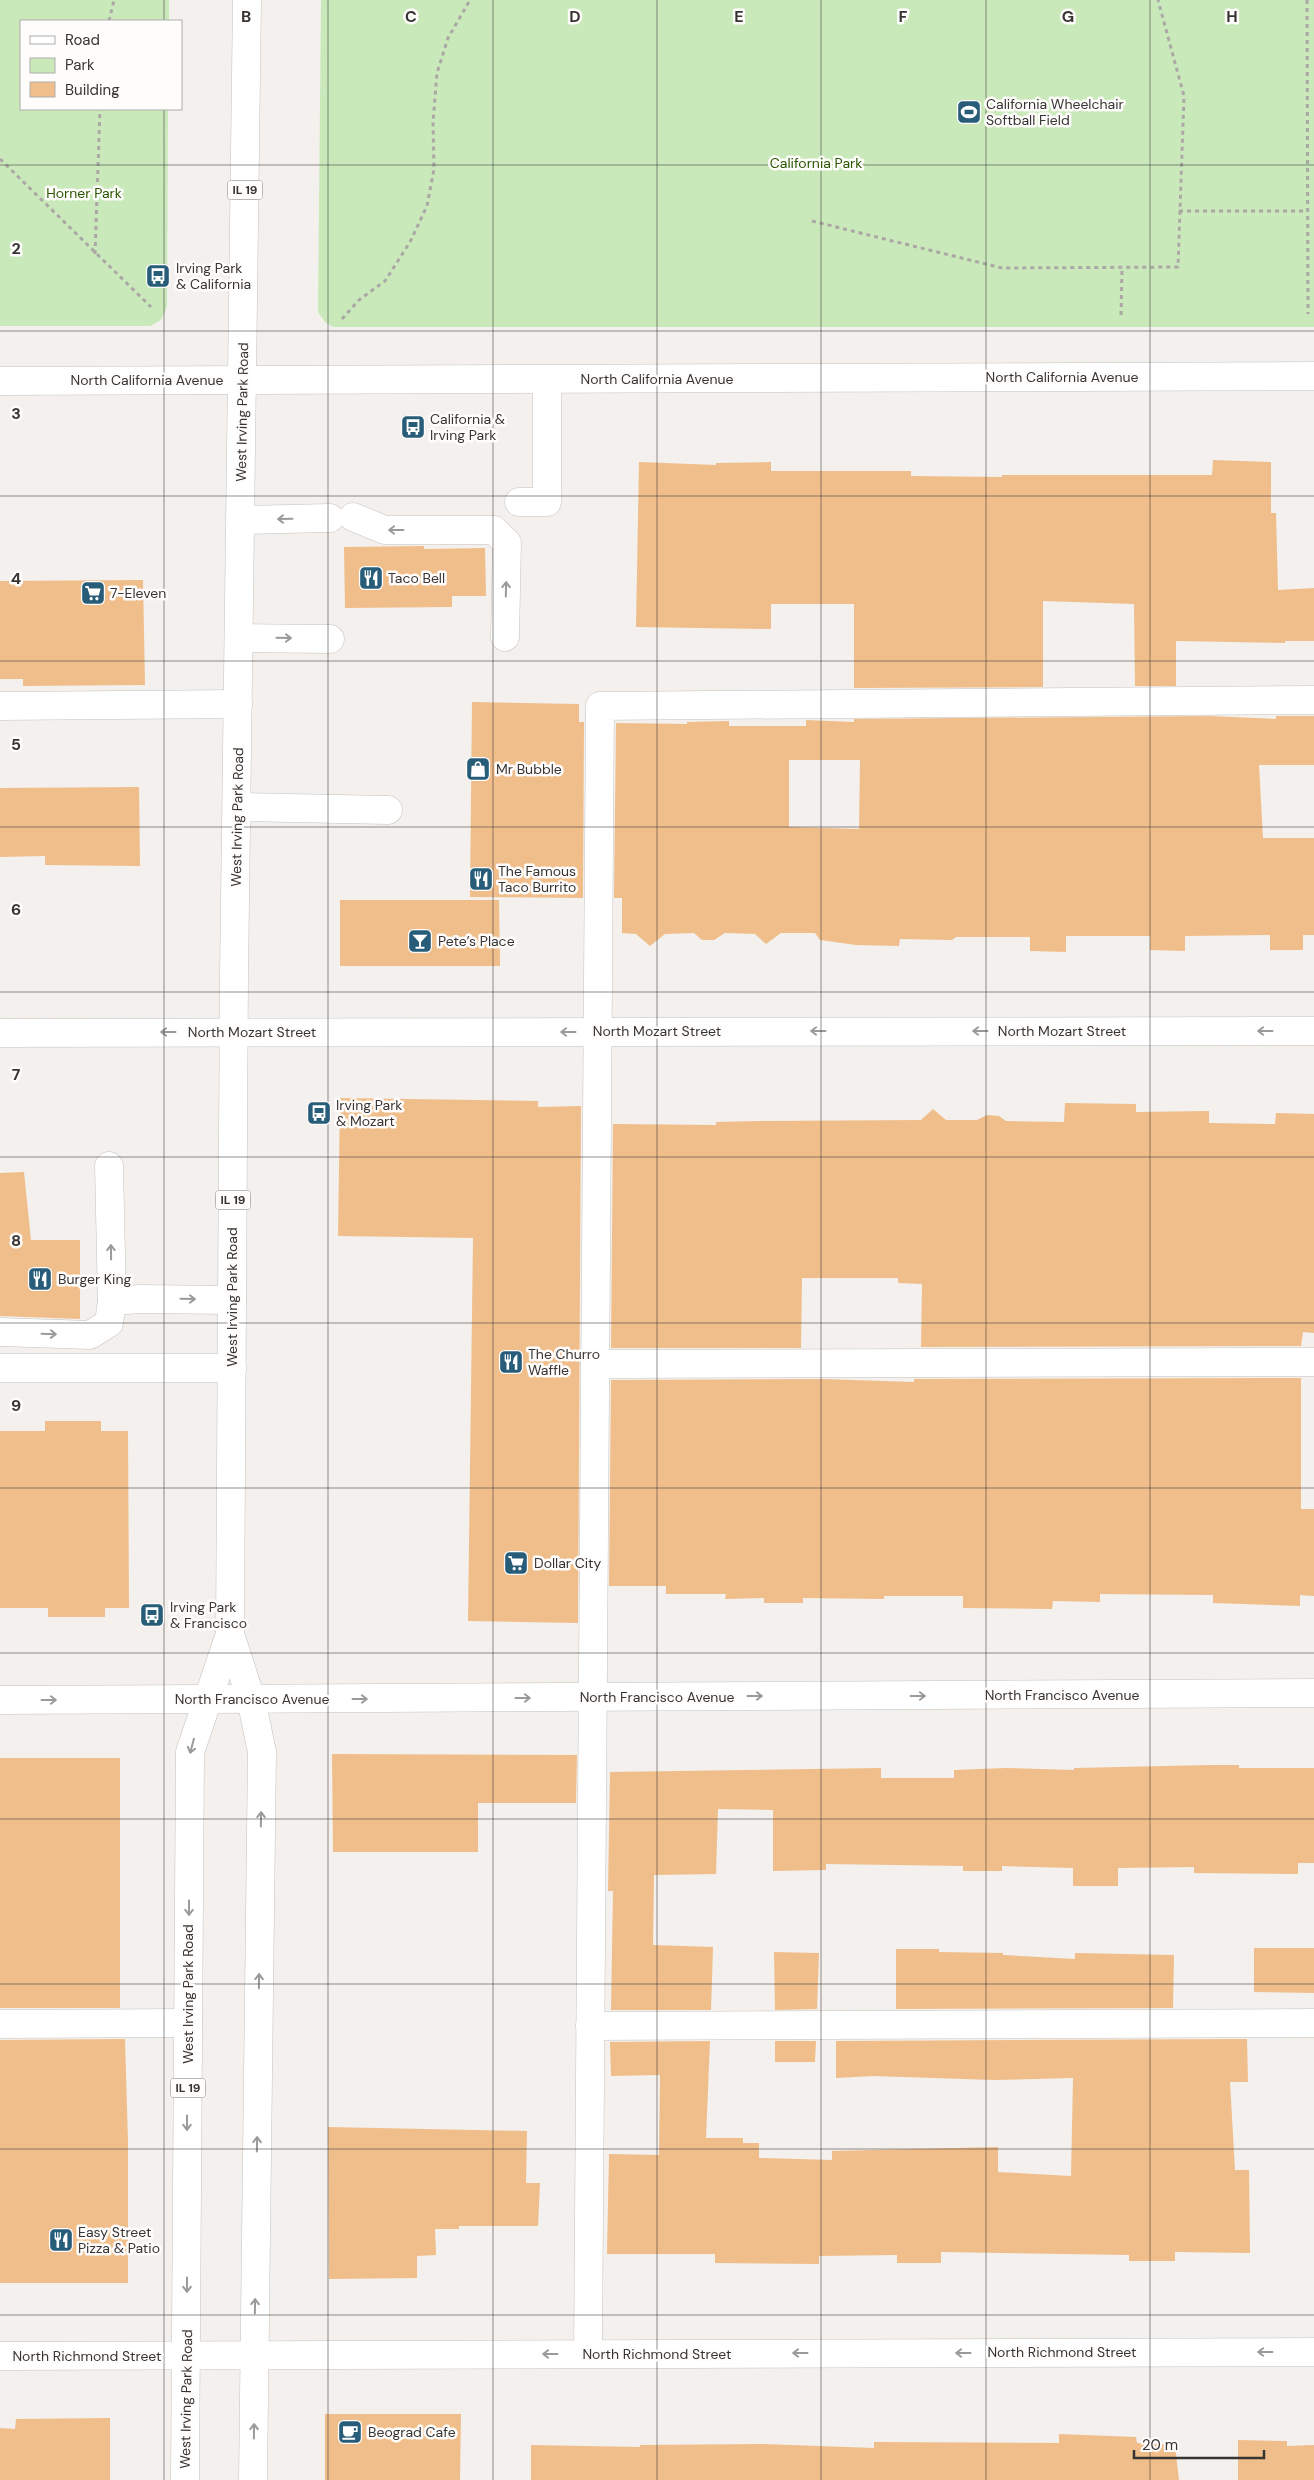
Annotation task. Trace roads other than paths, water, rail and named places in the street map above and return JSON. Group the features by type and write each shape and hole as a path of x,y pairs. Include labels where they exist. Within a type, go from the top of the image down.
{"street":[{"name":"West Irving Park Road","path":"247,0 234,1032 230,1634 251,1699 262,1752 254,2480"},
{"name":"North California Avenue","path":"0,381 1314,376"},
{"path":"518,502 547,502 547,380"},
{"path":"241,520 341,518 385,530 494,530 507,543 505,638"},
{"path":"239,638 330,639"},
{"path":"588,2354 600,706 1314,700"},
{"path":"0,706 238,704"},
{"path":"237,808 388,810"},
{"name":"North Mozart Street","path":"0,1033 1314,1031"},
{"path":"0,1332 90,1335 109,1323 112,1301 109,1166"},
{"path":"112,1301 140,1298 232,1300"},
{"path":"595,1364 1314,1362"},
{"path":"0,1368 232,1368"},
{"name":"West Irving Park Road","path":"185,2480 190,1752 230,1634"},
{"name":"North Francisco Avenue","path":"0,1700 1314,1693"},
{"path":"590,2026 1314,2023"},
{"path":"0,2024 188,2024"},
{"name":"North Richmond Street","path":"0,2356 1314,2352"}],"place":[{"name":"California Wheelchair Softball Field","path":"969,112"},
{"name":"Irving Park & California","path":"158,276"},
{"name":"California & Irving Park","path":"413,427"},
{"name":"Taco Bell","path":"371,578"},
{"name":"7-Eleven","path":"93,593"},
{"name":"Mr Bubble","path":"478,769"},
{"name":"The Famous Taco Burrito","path":"481,879"},
{"name":"Pete’s Place","path":"420,941"},
{"name":"Irving Park & Mozart","path":"319,1113"},
{"name":"Burger King","path":"40,1279"},
{"name":"The Churro Waffle","path":"511,1362"},
{"name":"Dollar City","path":"516,1563"},
{"name":"Irving Park & Francisco","path":"152,1615"},
{"name":"Easy Street Pizza & Patio","path":"61,2240"},
{"name":"Beograd Cafe","path":"350,2432"}],"park label":[{"name":"California Park","path":"816,163"},
{"name":"Horner Park","path":"84,193"}]}
